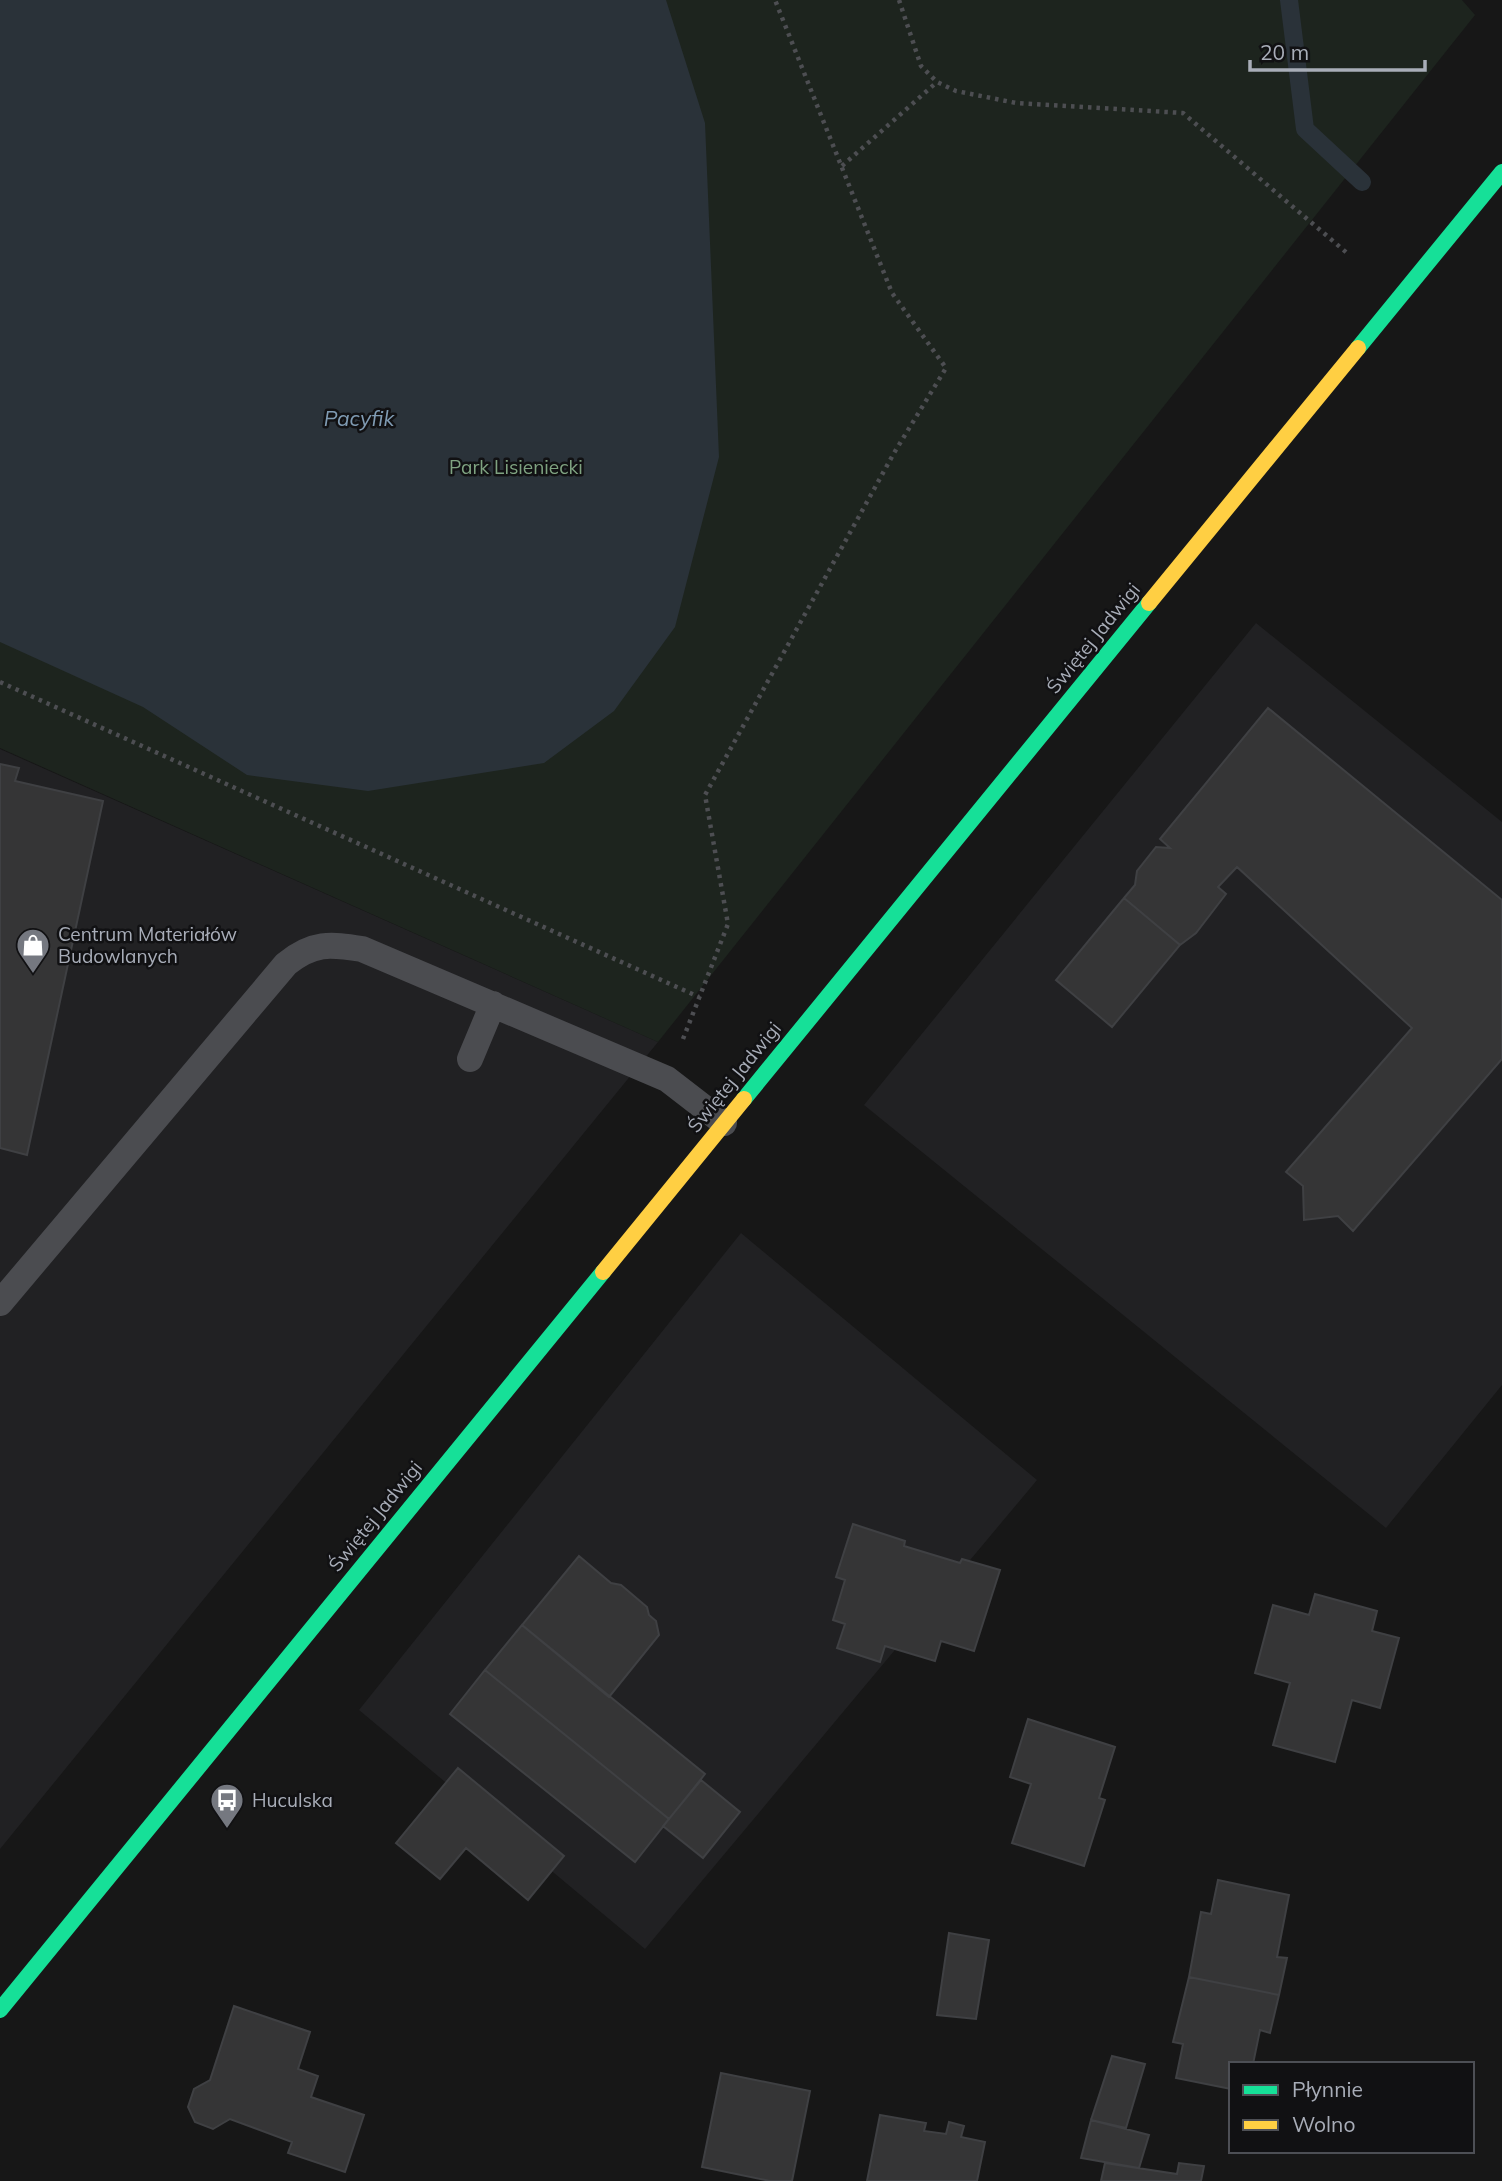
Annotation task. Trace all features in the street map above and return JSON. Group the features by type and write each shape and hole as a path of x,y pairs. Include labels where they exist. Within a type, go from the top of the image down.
{"main road":[{"name":"Świętej Jadwigi","path":"0,2010 1502,172"}],"lane":[{"path":"0,1303 286,964 299,953 327,944 362,949 667,1079 724,1123"},
{"path":"470,1059 493,1004"}],"path":[{"path":"667,1079 727,924 705,794 894,453 946,368 892,293 775,0"},
{"path":"900,0 921,66 937,82 956,91 1016,103 1183,113 1347,253"},
{"path":"842,166 937,82"},
{"path":"0,682 699,997"}],"shaded area":[{"path":"1256,623 1502,822 1502,1385 1386,1528 864,1105"},
{"path":"0,749 658,1042 0,1849"},
{"path":"741,1233 1037,1480 645,1949 359,1710"}],"green space":[{"name":"Park Lisieniecki","path":"0,0 1462,0 1475,15 658,1042 0,748"}],"water":[{"name":"Pacyfik","path":"0,0 666,0 705,123 719,457 675,627 614,711 544,763 368,791 247,775 143,707 0,642"}],"building":[{"path":"1268,708 1502,900 1502,1059 1353,1231 1338,1216 1304,1220 1303,1186 1286,1172 1412,1028 1237,867 1218,887 1226,894 1196,933 1180,945 1124,898 1135,885 1137,871 1156,847 1170,848 1160,839"},
{"name":"Centrum Materiałów Budowlanych","path":"0,764 19,768 15,781 103,801 27,1155 0,1148"},
{"path":"1124,898 1180,945 1112,1027 1056,980"},
{"path":"853,1524 905,1541 904,1546 960,1563 962,1559 1000,1570 974,1651 941,1641 935,1661 885,1646 880,1662 837,1648 845,1624 833,1620 845,1580 836,1577"},
{"path":"579,1556 611,1583 621,1585 647,1607 649,1615 656,1621 659,1635 609,1697 522,1625"},
{"path":"1315,1594 1377,1611 1372,1631 1399,1638 1380,1708 1352,1700 1335,1762 1273,1745 1290,1683 1255,1673 1273,1605 1309,1615"},
{"path":"522,1625 705,1774 669,1819 485,1670"},
{"path":"485,1670 669,1819 635,1862 450,1714"},
{"path":"1028,1719 1115,1747 1099,1798 1105,1800 1084,1866 1012,1843 1031,1784 1010,1777"},
{"path":"458,1768 564,1856 528,1900 466,1848 440,1879 396,1843"},
{"path":"701,1780 740,1812 703,1858 663,1826"},
{"path":"1218,1880 1289,1895 1277,1957 1287,1958 1279,1995 1189,1977 1201,1912 1211,1914"},
{"path":"949,1933 989,1940 976,2019 937,2015"},
{"path":"1189,1977 1279,1995 1270,2033 1260,2030 1253,2062 1229,2062 1229,2089 1176,2078 1183,2044 1173,2042"},
{"path":"234,2006 310,2032 298,2069 318,2076 311,2097 364,2115 345,2172 288,2153 292,2142 230,2119 213,2129 195,2122 188,2107 194,2089 210,2080"},
{"path":"1112,2056 1145,2064 1126,2128 1091,2120"},
{"path":"721,2073 810,2091 792,2181 770,2181 702,2167"},
{"path":"880,2115 926,2123 924,2131 946,2134 949,2122 964,2126 961,2137 985,2142 977,2181 867,2181"},
{"path":"1091,2120 1149,2135 1139,2168 1081,2158"},
{"path":"1105,2163 1177,2174 1179,2163 1204,2166 1201,2181 1101,2181"}],"waterway":[{"path":"1289,0 1305,129 1362,182"}],"traffic: fast":[{"path":"1358,348 1502,172"},
{"path":"744,1099 1149,603"},
{"path":"0,2010 603,1272"}],"traffic: slow":[{"path":"1149,603 1358,348"},
{"path":"603,1272 744,1099"}],"place":[{"name":"Centrum Materiałów Budowlanych","path":"33,975"},
{"name":"Huculska","path":"227,1830"}]}
